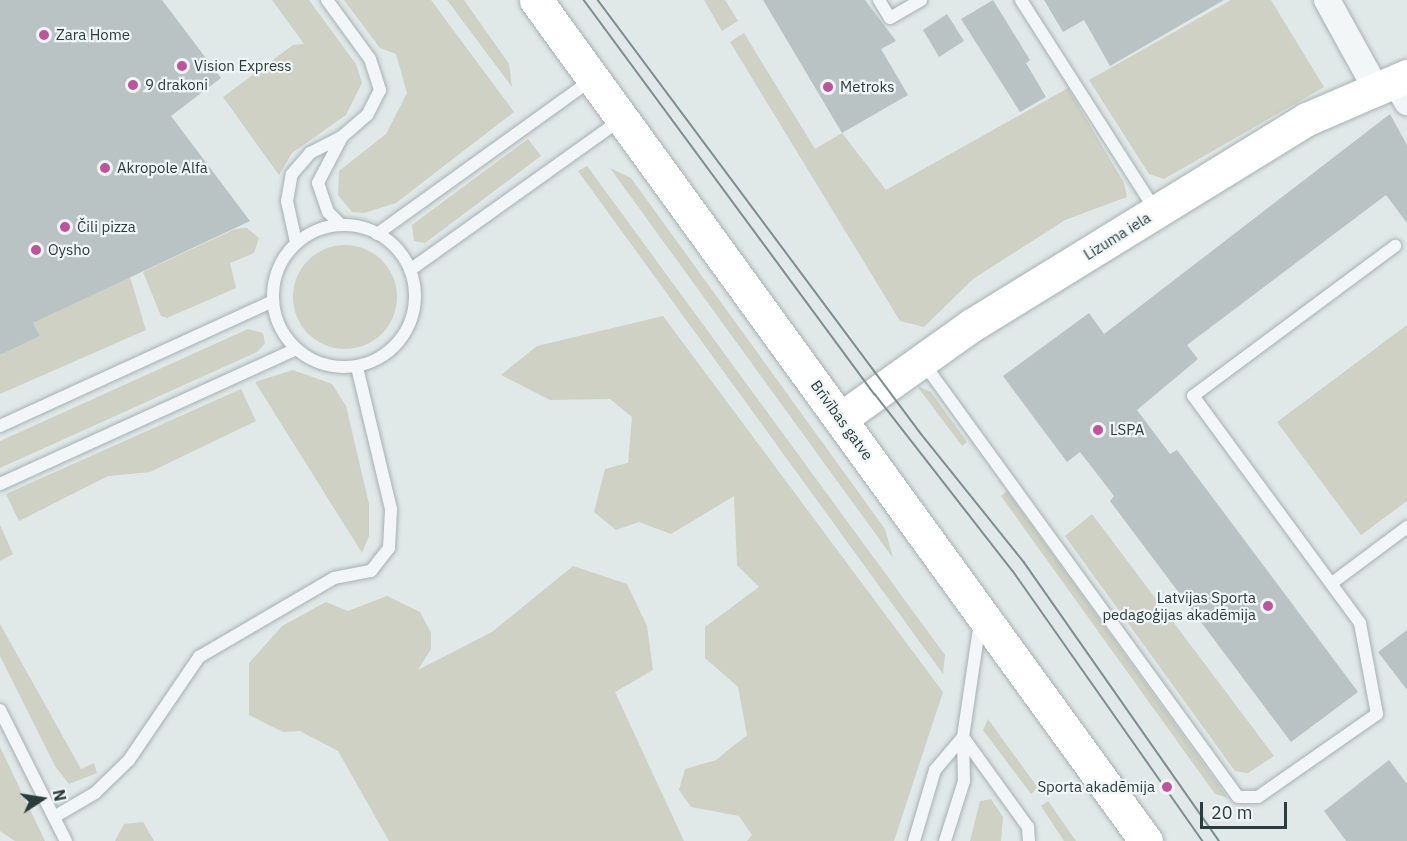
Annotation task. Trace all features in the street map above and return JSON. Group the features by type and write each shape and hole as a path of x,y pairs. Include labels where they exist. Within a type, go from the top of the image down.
{"main road":[{"name":"Brīvības gatve","path":"536,0 620,120 981,609 1146,841"},
{"name":"Lizuma iela","path":"840,419 921,360 1307,119 1396,86"}],"street":[{"path":"1327,0 1396,86"}],"lane":[{"path":"296,242 287,201 292,174 310,153 342,137 367,115 380,90 370,59 327,0"},
{"path":"879,0 890,18 921,0"},
{"path":"1021,0 1156,212"},
{"path":"377,234 591,80"},
{"path":"410,270 620,120"},
{"path":"340,224 328,212 318,183 342,137"},
{"path":"340,224 377,234 410,270 415,295 407,327 380,358 357,367 325,365 296,349 280,328 273,301 278,271 296,242 319,228 340,224"},
{"path":"921,360 1238,797 1258,797 1283,784 1377,714 1360,623 1193,396 1395,246"},
{"path":"0,426 273,301"},
{"path":"0,484 296,349"},
{"path":"54,818 95,793 129,760 199,657 334,578 371,572 389,548 391,508 357,367"},
{"path":"1332,583 1407,527"},
{"path":"945,841 964,781 963,736 981,609"},
{"path":"0,710 66,841"},
{"path":"915,841 935,770 963,736"},
{"path":"963,736 1028,827 1029,841"}],"shaded area":[{"path":"272,0 309,0 356,64 362,83 346,115 292,153 279,175 223,97 293,45 304,44"},
{"path":"344,0 431,0 514,112 396,203 364,213 352,212 338,195 339,171 386,134 407,93 396,54 380,48"},
{"path":"447,0 464,0 509,64 512,87"},
{"path":"704,0 725,0 738,21 722,31"},
{"path":"1231,0 1271,0 1324,87 1164,179 1149,174 1089,80"},
{"path":"744,33 815,149 842,133 886,190 1068,88 1124,183 1127,197 1065,220 973,279 924,327 900,321 730,42"},
{"path":"528,139 541,156 425,243 414,241 412,225"},
{"path":"587,166 945,655 943,674 578,171"},
{"path":"610,168 631,178 885,529 893,558"},
{"path":"247,228 259,238 254,253 230,263 236,288 167,318 161,316 143,272 235,229"},
{"path":"345,245 365,249 382,260 393,277 397,297 393,317 382,334 365,345 345,349 325,345 308,334 297,317 293,297 297,277 308,260 325,249"},
{"path":"130,277 146,330 0,394 0,355 40,336 33,323"},
{"path":"663,316 943,692 894,841 747,841 752,835 739,816 691,807 679,790 685,769 716,760 747,735 738,687 705,658 705,627 759,587 737,565 734,496 671,534 639,522 616,530 594,512 605,469 628,463 632,417 610,399 550,400 501,375 537,346"},
{"path":"1407,325 1407,501 1361,535 1277,422"},
{"path":"248,329 263,333 265,343 257,352 0,468 0,441"},
{"path":"293,370 332,384 346,406 369,504 369,536 362,553 255,382"},
{"path":"917,386 931,392 967,442 962,446"},
{"path":"241,389 256,421 150,472 108,476 19,521 6,494"},
{"path":"1007,491 1228,798 1215,794 1001,496"},
{"path":"1092,514 1274,756 1248,773 1235,771 1065,536"},
{"path":"0,525 13,554 0,561"},
{"path":"573,566 627,584 647,626 653,670 615,692 684,841 389,841 338,751 300,731 283,732 249,715 249,663 282,626 326,602 348,611 387,596 420,612 431,633 431,649 418,670 492,632"},
{"path":"0,624 81,769 94,763 97,773 69,784 55,766 0,656"},
{"path":"988,719 1038,788 1031,794 983,730"},
{"path":"0,747 45,841 15,841 0,831"},
{"path":"991,799 1003,817 1001,841 970,841 980,801"},
{"path":"1048,801 1076,841 1064,841 1041,806"},
{"path":"143,822 154,841 115,841 124,824"}],"building":[{"name":"Akropole Alfa","path":"0,0 162,0 221,78 171,116 250,221 33,323 40,336 0,355"},
{"path":"763,0 865,0 896,41 881,49 908,95 842,133"},
{"path":"993,0 1030,60 1026,63 1046,97 1020,112 961,19"},
{"path":"1044,0 1224,0 1110,66 1084,20 1063,32"},
{"path":"947,14 964,41 939,57 923,30"},
{"name":"LSPA","path":"1390,114 1407,145 1407,223 1386,195 1187,345 1198,359 1137,410 1170,454 1177,450 1358,692 1291,742 1110,501 1114,496 1080,452 1067,462 1003,376 1089,313 1104,334"},
{"path":"1407,630 1407,690 1378,652"},
{"path":"1389,760 1407,784 1407,841 1346,841 1324,811"}],"tram line":[{"path":"584,0 875,394 1013,571 1203,841"},
{"path":"598,0 919,431 1024,562 1219,841"}],"place":[{"name":"Zara Home","path":"44,35"},
{"name":"Vision Express","path":"182,66"},
{"name":"9 drakoni","path":"133,85"},
{"name":"Metroks","path":"828,87"},
{"name":"Akropole Alfa","path":"105,168"},
{"name":"Čili pizza","path":"65,227"},
{"name":"Oysho","path":"36,250"},
{"name":"LSPA","path":"1098,430"},
{"name":"Latvijas Sporta pedagoģijas akadēmija","path":"1268,606"},
{"name":"Sporta akadēmija","path":"1167,787"}]}
